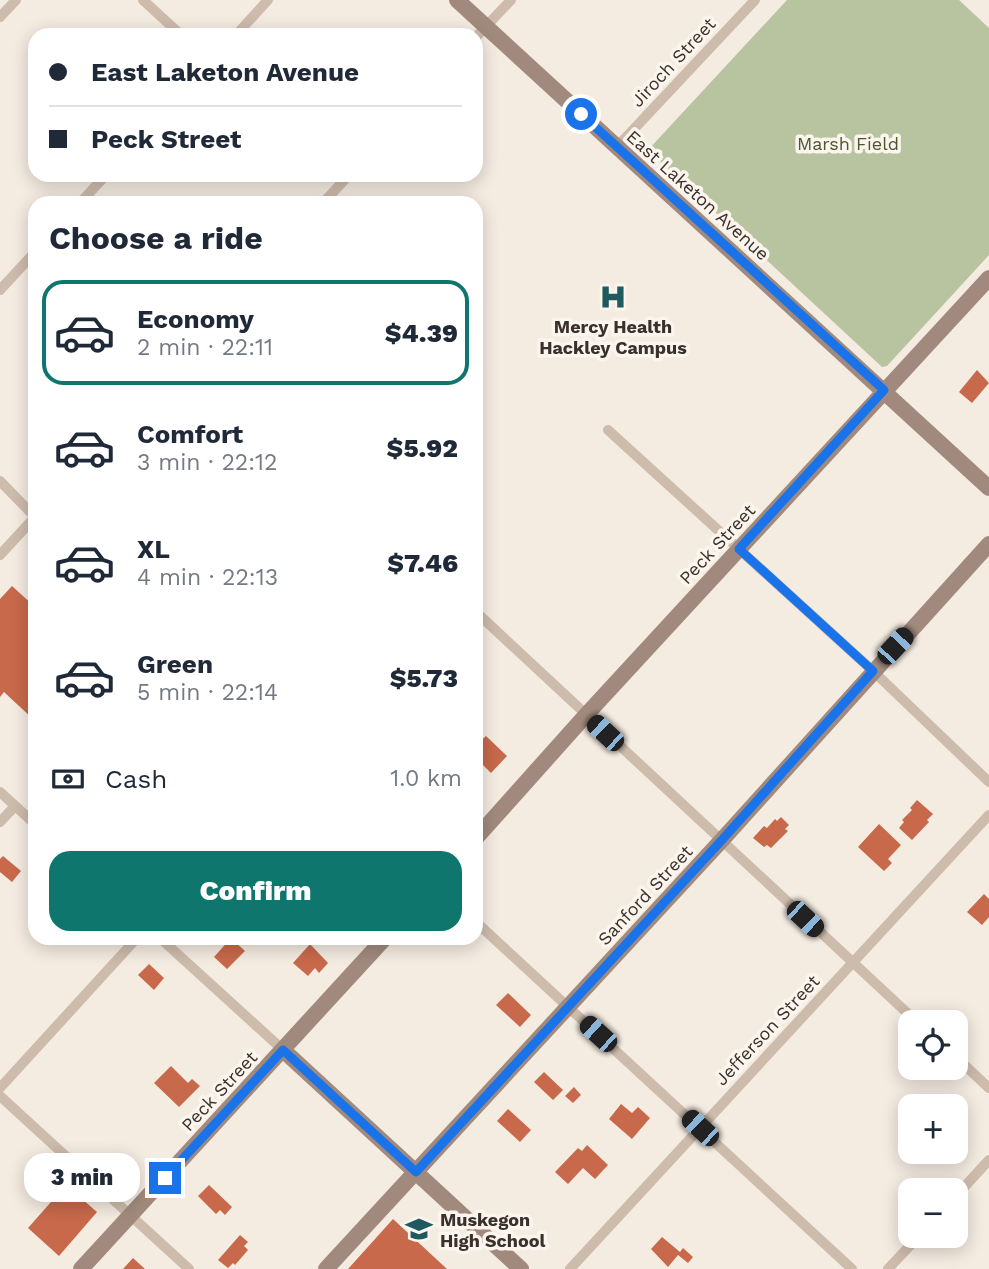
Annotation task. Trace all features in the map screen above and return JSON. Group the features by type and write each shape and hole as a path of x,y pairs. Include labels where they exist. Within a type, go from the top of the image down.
{"street":[{"path":"0,17 16,0"},
{"path":"143,0 173,28"},
{"path":"242,28 268,0"},
{"name":"East Laketon Avenue","path":"457,0 478,28"},
{"path":"483,30 511,0"},
{"name":"Jiroch Street","path":"617,147 755,0"},
{"name":"East Laketon Avenue","path":"483,34 617,147 989,488"},
{"path":"86,196 100,182"},
{"path":"0,290 28,260"},
{"name":"Peck Street","path":"483,830 989,278"},
{"path":"608,430 873,671 989,782"},
{"path":"0,481 28,510"},
{"path":"0,555 28,525"},
{"name":"Sanford Street","path":"326,1269 721,841 989,544"},
{"path":"483,619 904,1010"},
{"path":"0,792 28,818"},
{"path":"0,822 15,806"},
{"name":"Jefferson Street","path":"570,1269 989,816"},
{"path":"483,928 852,1269"},
{"path":"0,1088 131,945"},
{"path":"168,945 521,1269"},
{"name":"Peck Street","path":"81,1269 379,945"},
{"path":"968,1068 989,1088"},
{"path":"0,1096 189,1269"},
{"path":"968,1183 989,1160"},
{"path":"888,1269 908,1248"}],"green space":[{"name":"Marsh Field","path":"787,0 959,0 989,28 989,255 887,366 882,367 648,150"}],"building":[{"path":"977,370 989,383 972,403 959,392"},
{"path":"12,586 28,601 28,714 4,692 0,697 0,599"},
{"path":"486,736 507,756 491,773 483,765 483,739"},
{"path":"917,800 933,814 912,840 899,828"},
{"path":"781,817 789,825 785,829 788,831 771,848 767,845 764,847 753,838 764,826 767,828 775,819 777,821"},
{"path":"879,824 901,845 888,859 892,863 884,871 858,847"},
{"path":"3,856 21,871 12,882 0,872 0,859"},
{"path":"984,894 989,899 989,917 982,925 967,912"},
{"path":"225,945 239,945 245,951 227,969 214,957"},
{"path":"311,945 328,963 319,973 315,968 308,976 293,963"},
{"path":"149,964 164,978 154,990 138,975"},
{"path":"508,993 531,1015 520,1027 496,1005"},
{"path":"171,1066 188,1083 192,1079 200,1086 179,1107 154,1083"},
{"path":"544,1072 563,1090 553,1100 534,1082"},
{"path":"574,1087 581,1095 573,1103 565,1096"},
{"path":"621,1104 632,1113 638,1107 650,1118 632,1139 609,1119"},
{"path":"508,1109 531,1130 520,1142 497,1121"},
{"path":"587,1145 608,1165 595,1179 583,1168 568,1184 555,1172 578,1148 582,1151"},
{"path":"66,1185 97,1212 59,1256 28,1228"},
{"path":"209,1185 232,1207 225,1215 220,1210 216,1214 198,1196"},
{"path":"393,1219 447,1269 348,1269"},
{"path":"240,1235 248,1242 244,1246 248,1250 235,1265 233,1263 228,1268 218,1260"},
{"path":"662,1237 680,1252 683,1248 693,1257 688,1263 678,1255 668,1267 651,1249"},
{"path":"133,1258 145,1269 123,1269"}],"place":[{"name":"Mercy Health Hackley Campus","path":"613,297"},
{"name":"Muskegon High School","path":"419,1229"}],"route":[{"path":"165,1178 283,1050 416,1172 721,841 873,671 739,549 884,390 581,114"}]}
